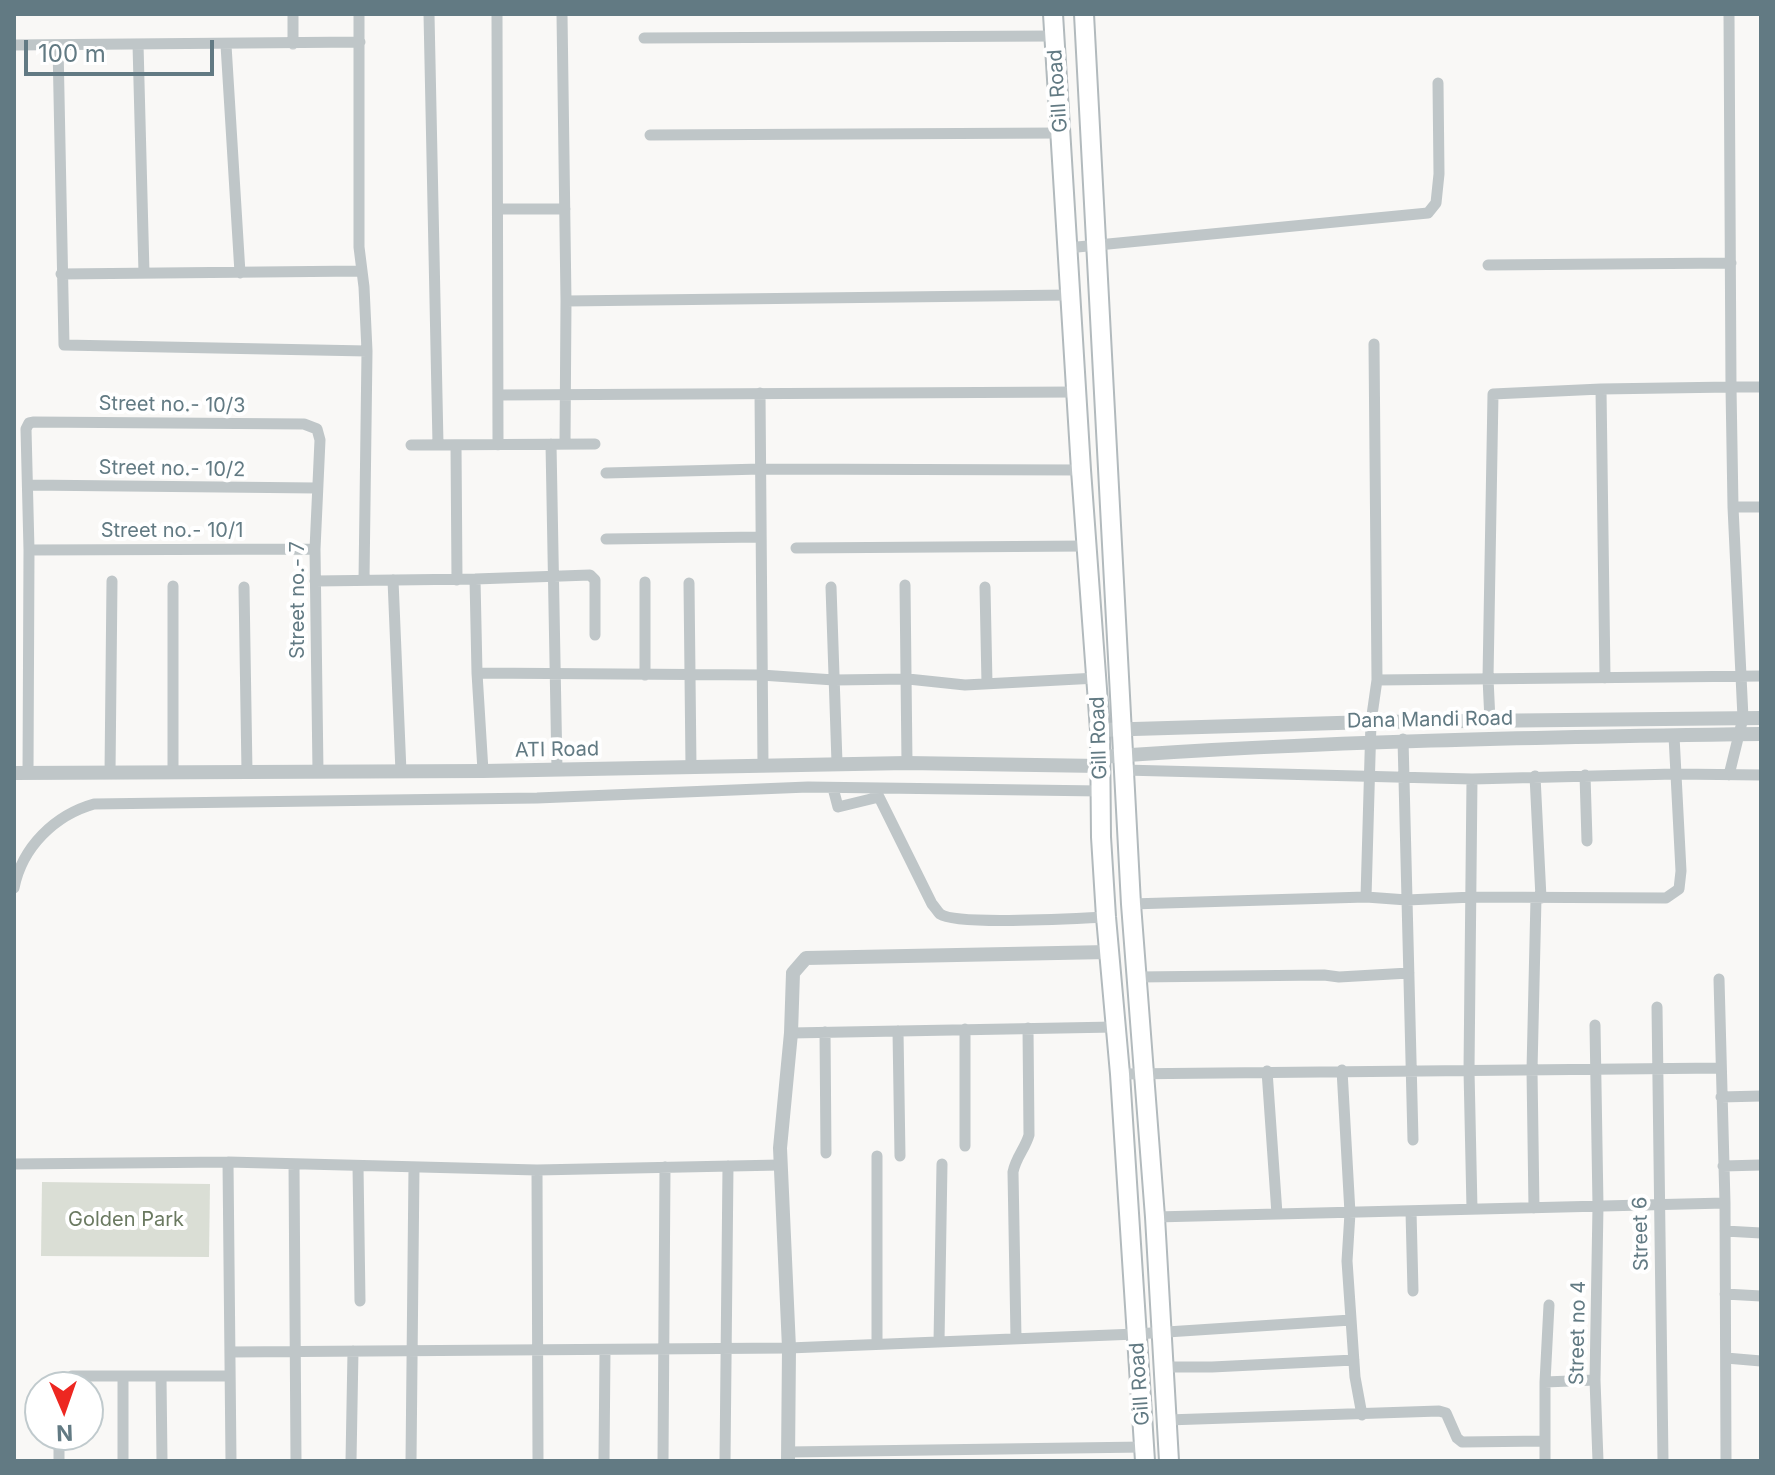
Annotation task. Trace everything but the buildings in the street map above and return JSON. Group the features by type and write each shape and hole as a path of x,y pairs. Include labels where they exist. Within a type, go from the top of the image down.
{"main road":[{"name":"Gill Road","path":"1053,14 1075,392 1097,678 1108,952 1120,1074 1144,1454"},
{"name":"Gill Road","path":"1084,14 1131,904 1155,1217 1169,1461"}],"street":[{"path":"293,14 293,44"},
{"path":"359,14 359,247 367,351 364,580"},
{"path":"429,14 438,444"},
{"path":"497,14 498,445"},
{"path":"562,14 565,444"},
{"path":"1729,14 1733,507 1743,718 1729,775"},
{"path":"644,38 1054,36"},
{"path":"14,45 360,42"},
{"path":"138,44 144,273"},
{"path":"58,45 61,274 63,343 66,347 367,351"},
{"path":"226,45 240,273"},
{"path":"1067,248 1428,213 1436,203 1439,183 1438,83"},
{"path":"650,135 1061,133"},
{"path":"498,209 565,209"},
{"path":"1488,265 1731,263"},
{"path":"61,274 361,271"},
{"path":"566,301 1070,295"},
{"path":"1366,897 1371,722 1377,680 1374,344"},
{"path":"1490,721 1493,394 1761,387"},
{"path":"1601,389 1605,678"},
{"path":"499,395 1075,392"},
{"path":"760,393 763,765"},
{"name":"Street no.- 10/3","path":"28,485 27,425 34,422 304,424 317,429"},
{"name":"Street no.- 7","path":"317,429 320,440 315,549 318,772"},
{"path":"551,444 557,770"},
{"path":"411,445 595,444"},
{"path":"456,445 457,580"},
{"path":"606,473 761,469 1081,470"},
{"path":"21,773 29,550 28,485"},
{"name":"Street no.- 10/2","path":"28,485 316,488"},
{"path":"1733,507 1761,507"},
{"path":"606,539 761,537"},
{"path":"796,548 1087,546"},
{"name":"Street no.- 10/1","path":"29,550 315,549"},
{"path":"315,581 593,576 595,635"},
{"path":"475,579 483,771"},
{"path":"393,580 401,772"},
{"path":"110,773 112,581"},
{"path":"645,582 645,675"},
{"path":"689,583 691,767"},
{"path":"905,585 907,763"},
{"path":"173,586 173,773"},
{"path":"244,587 247,772"},
{"path":"831,587 837,763"},
{"path":"985,587 987,684"},
{"path":"477,673 557,676 761,675 965,685 1097,678"},
{"path":"1377,680 1761,676"},
{"path":"1100,730 1371,722 1761,718"},
{"name":"Dana Mandi Road","path":"1101,761 1124,763 1186,749 1403,739 1761,734"},
{"path":"1131,904 1366,897 1407,900 1473,897 1666,898 1679,889 1681,871 1674,736"},
{"path":"1403,739 1413,1140"},
{"name":"ATI Road","path":"21,773 401,772 1101,761"},
{"path":"1124,763 1472,779 1585,775 1761,775"},
{"path":"1585,775 1587,841"},
{"path":"1535,776 1541,898 1536,898"},
{"path":"1472,779 1469,1070 1472,1209"},
{"path":"833,788 838,807 879,797 932,904 940,914 976,919 1106,917"},
{"path":"14,888 15,873 27,851 76,810 94,804 537,798 833,788 1101,791"},
{"path":"1534,1208 1532,1070 1536,898"},
{"path":"1108,952 806,958 793,973 780,1165 789,1348 788,1456 1144,1454"},
{"path":"1137,977 1339,977 1409,973"},
{"path":"1719,979 1725,1203 1726,1461"},
{"name":"Street 6","path":"1657,1007 1663,1461"},
{"name":"Street no 4","path":"1595,1025 1598,1206 1595,1380 1598,1461"},
{"path":"791,1033 1115,1027"},
{"path":"1016,1338 1013,1172 1016,1157 1026,1146 1029,1135 1028,1028"},
{"path":"965,1029 965,1146"},
{"path":"898,1031 900,1156"},
{"path":"825,1032 826,1153"},
{"path":"1120,1074 1721,1068"},
{"path":"1342,1070 1350,1213 1347,1261 1354,1360 1362,1415"},
{"path":"1267,1071 1277,1214"},
{"path":"1721,1097 1761,1096"},
{"path":"877,1156 877,1344"},
{"path":"14,1164 228,1162 537,1170 780,1165"},
{"path":"228,1162 231,1461"},
{"path":"294,1164 296,1461"},
{"path":"939,1342 942,1164"},
{"path":"1723,1166 1761,1165"},
{"path":"358,1166 360,1301"},
{"path":"725,1461 728,1166"},
{"path":"411,1461 414,1167"},
{"path":"663,1461 665,1167"},
{"path":"537,1170 538,1461"},
{"path":"1155,1217 1725,1203"},
{"path":"1411,1211 1413,1291"},
{"path":"1725,1231 1761,1233"},
{"path":"1725,1294 1761,1296"},
{"path":"1545,1461 1549,1305"},
{"path":"230,1352 789,1348 1136,1334 1351,1320"},
{"path":"604,1461 605,1350"},
{"path":"351,1461 353,1351"},
{"path":"1726,1358 1761,1361"},
{"path":"1164,1367 1354,1360"},
{"path":"104,1377 230,1376"},
{"path":"123,1377 123,1461"},
{"path":"161,1377 162,1461"},
{"path":"1545,1382 1595,1380"},
{"path":"1167,1420 1439,1411 1446,1413 1457,1438 1462,1442 1545,1441"}],"green space":[{"name":"Golden Park","path":"42,1182 210,1184 209,1257 41,1256"}]}
